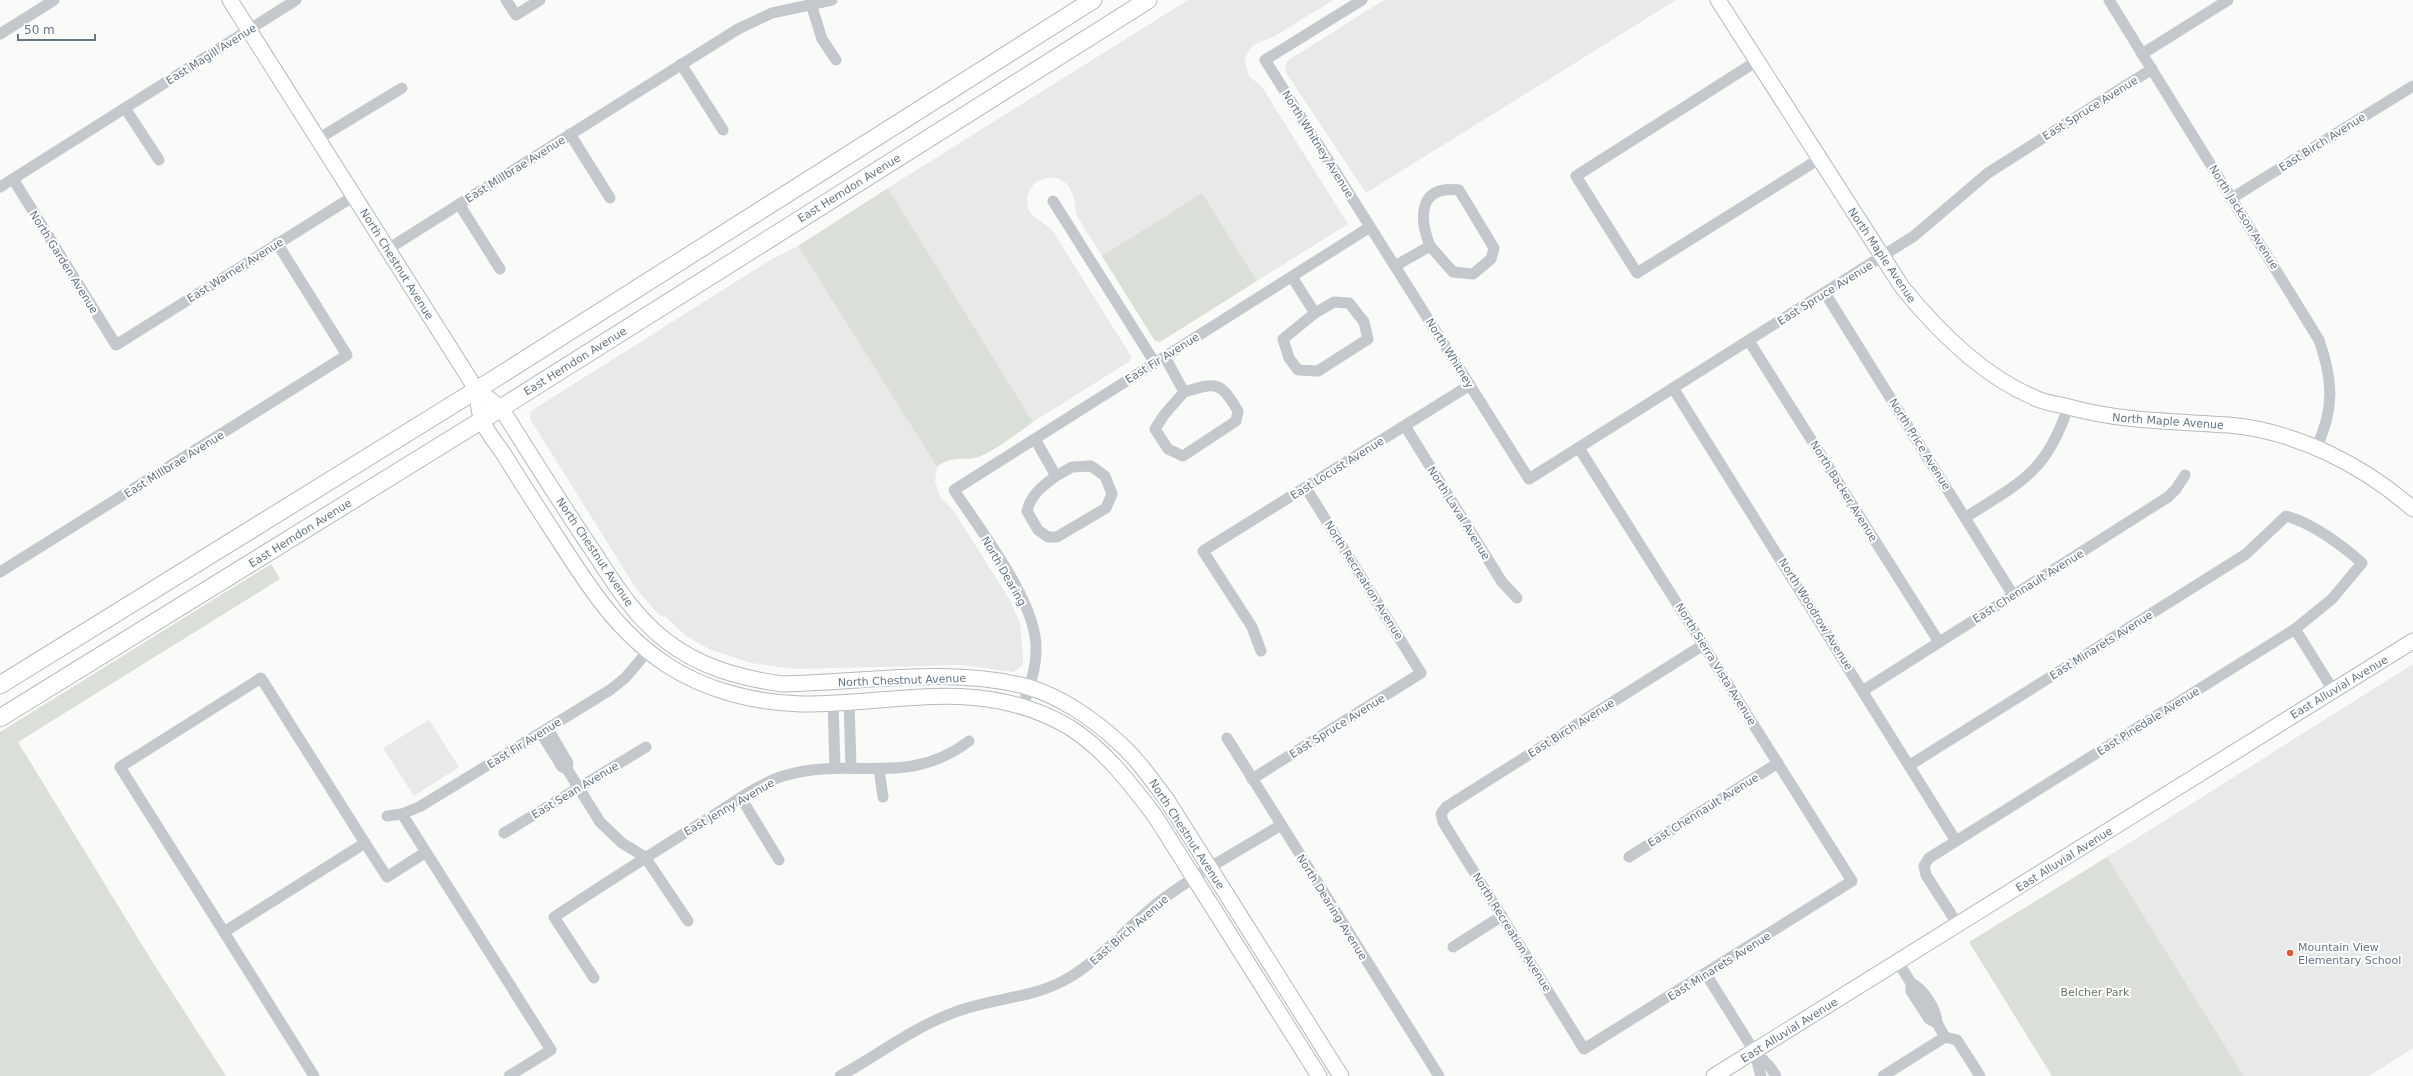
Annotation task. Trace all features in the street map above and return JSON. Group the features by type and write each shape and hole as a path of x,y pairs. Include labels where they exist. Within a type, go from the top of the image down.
{"main road":[{"name":"North Chestnut Avenue","path":"230,0 476,389 501,408 623,596 648,625 666,641 708,666 725,672 782,684 813,684 951,677 977,679 1029,688 1076,710 1097,724 1125,748 1167,800 1340,1076"},
{"path":"0,685 476,389 1093,0"},
{"name":"East Herndon Avenue","path":"0,718 482,420 1148,0"},
{"name":"North Maple Avenue","path":"1718,0 1881,257 1925,316 1992,374 2033,398 2115,418 2249,428 2292,439 2316,448 2372,478 2413,510"},
{"name":"North Chestnut Avenue","path":"476,389 482,420 597,598 621,627 648,651 683,674 716,688 775,701 801,704 958,696 981,697 1023,706 1070,728 1112,763 1154,816 1319,1076"},
{"path":"597,598 610,600 630,623 649,640 654,642 666,641"},
{"name":"East Alluvial Avenue","path":"1714,1076 2413,641"},
{"path":"648,651 664,650 707,675 745,688 758,690 813,684"}],"street":[{"path":"0,34 54,0"},
{"name":"East Magill Avenue","path":"0,187 296,0"},
{"path":"506,0 516,15 540,0"},
{"name":"East Millbrae Avenue","path":"388,249 681,64 754,20 791,8 832,0"},
{"name":"North Whitney Avenue","path":"1362,0 1265,60 1370,227"},
{"name":"North Jackson Avenue","path":"2109,0 2310,325 2323,352 2329,372 2329,414 2316,448"},
{"path":"2142,54 2228,0"},
{"path":"812,4 822,39 836,60"},
{"path":"1757,61 1576,176 1637,273 1819,159"},
{"path":"681,64 723,130"},
{"name":"East Spruce Avenue","path":"1529,479 1914,236 1988,173 2152,69"},
{"name":"East Birch Avenue","path":"2232,198 2413,86"},
{"path":"318,139 402,88"},
{"path":"125,108 159,160"},
{"name":"East Millbrae Avenue","path":"570,134 610,198"},
{"name":"North Garden Avenue","path":"13,179 116,345"},
{"path":"1445,188 1459,190 1494,248 1491,259 1473,274 1452,272 1430,246 1423,228 1422,210 1432,196 1445,188"},
{"name":"East Warner Avenue","path":"116,345 354,196"},
{"path":"1053,201 1155,363"},
{"name":"East Millbrae Avenue","path":"459,204 500,269"},
{"name":"North Whitney","path":"1370,227 1529,479"},
{"name":"East Fir Avenue","path":"954,490 1370,227"},
{"name":"East Millbrae Avenue","path":"0,572 347,355 277,243"},
{"path":"1395,266 1430,246"},
{"path":"1292,277 1315,313"},
{"name":"North Price Avenue","path":"1825,293 1966,517 2013,595"},
{"path":"1334,302 1349,303 1364,322 1368,340 1318,371 1298,370 1289,358 1283,339 1315,313 1334,302"},
{"name":"North Backer Avenue","path":"1749,341 1939,642"},
{"path":"1165,357 1184,392"},
{"path":"1210,384 1225,390 1238,411 1236,421 1183,456 1168,449 1155,429 1164,415 1184,392 1210,384"},
{"name":"East Locust Avenue","path":"1261,651 1252,627 1203,551 1470,385"},
{"name":"North Woodrow Avenue","path":"1673,388 1864,690 1956,841"},
{"path":"1966,517 2024,479 2040,464 2053,446 2068,407"},
{"name":"North Laval Avenue","path":"1405,426 1502,582 1517,598"},
{"path":"1035,439 1056,476"},
{"name":"North Sierra Vista Avenue","path":"1579,448 1852,881"},
{"path":"1091,466 1105,476 1112,494 1106,508 1058,537 1048,537 1038,530 1027,511 1029,501 1038,490 1056,476 1072,467 1091,466"},
{"name":"East Chennault Avenue","path":"1864,690 2168,497 2176,489 2185,475"},
{"name":"North Recreation Avenue","path":"1306,488 1421,673"},
{"name":"North Dearing","path":"954,490 1009,576 1028,612 1036,639 1036,650 1029,688 1023,706"},
{"name":"East Pinedale Avenue","path":"1958,925 1926,875 1924,866 1929,858 2295,629 2332,599 2362,563 2347,550 2322,534 2286,516"},
{"name":"East Minarets Avenue","path":"1910,765 2246,554 2286,516"},
{"path":"2295,629 2333,690"},
{"name":"East Birch Avenue","path":"1441,814 1446,807 1703,645"},
{"name":"East Fir Avenue","path":"387,816 402,814 421,806 610,690 625,678 648,651"},
{"name":"East Spruce Avenue","path":"1252,779 1421,673"},
{"path":"314,1076 120,767 262,678 387,877 426,852"},
{"path":"849,701 851,767"},
{"path":"833,702 835,768"},
{"path":"544,731 568,763 567,769 600,822 622,843 645,858 688,921"},
{"name":"North Dearing Avenue","path":"1226,738 1439,1076"},
{"name":"East Jenny Avenue","path":"594,978 554,917 645,858 741,798 783,776 835,768 851,767 879,769 914,767 939,760 969,741"},
{"name":"East Sean Avenue","path":"504,833 646,747"},
{"name":"East Chennault Avenue","path":"1629,857 1778,763"},
{"path":"879,769 883,797"},
{"path":"741,798 779,860"},
{"path":"402,814 551,1050 509,1076"},
{"name":"North Recreation Avenue","path":"1441,814 1443,822 1584,1049"},
{"name":"East Birch Avenue","path":"840,1076 875,1057 929,1022 963,1009 1029,995 1062,982 1093,962 1162,900 1194,878 1281,825"},
{"path":"224,932 365,843"},
{"name":"East Minarets Avenue","path":"1584,1049 1706,974 1852,881"},
{"path":"1453,947 1502,916"},
{"path":"1898,962 1911,983 1919,986 1936,1014 1937,1023 1945,1037"},
{"path":"1706,974 1754,1051 1770,1066 1776,1076"},
{"path":"1883,1076 1945,1037 1957,1040 1980,1076"},
{"path":"1754,1051 1761,1076"}],"shaded area":[{"path":"1188,0 1333,0 1275,36 1253,45 1246,55 1245,62 1249,76 1262,87 1348,224 1257,281 1202,193 1102,256 1077,216 1073,195 1068,185 1060,179 1051,177 1038,181 1033,185 1027,196 1028,208 1031,214 1052,230 1131,356 1130,361 1033,422 888,188"},
{"path":"1384,0 1676,0 1366,193 1285,71 1287,61"},
{"path":"798,246 937,467 935,481 940,497 953,510 1010,600 1020,623 1023,658 1023,665 1013,672 962,665 793,669 751,663 709,649 686,636 666,617 659,615 637,590 530,419 531,411 772,259"},
{"name":"Mountain View Elementary School","path":"2413,664 2413,1048 2369,1076 2244,1076 2107,857"},
{"path":"429,720 459,767 414,796 383,748"}],"green space":[{"path":"888,188 1033,422 1001,445 981,456 970,459 950,460 937,467 798,246"},
{"path":"1202,193 1257,281 1160,342 1155,341 1102,256"},
{"path":"271,564 280,579 18,742 150,958 226,1076 0,1076 0,732"},
{"name":"Belcher Park","path":"2107,857 2244,1076 2052,1076 1969,942"}],"place":[{"name":"Mountain View Elementary School","path":"2290,953"}]}
